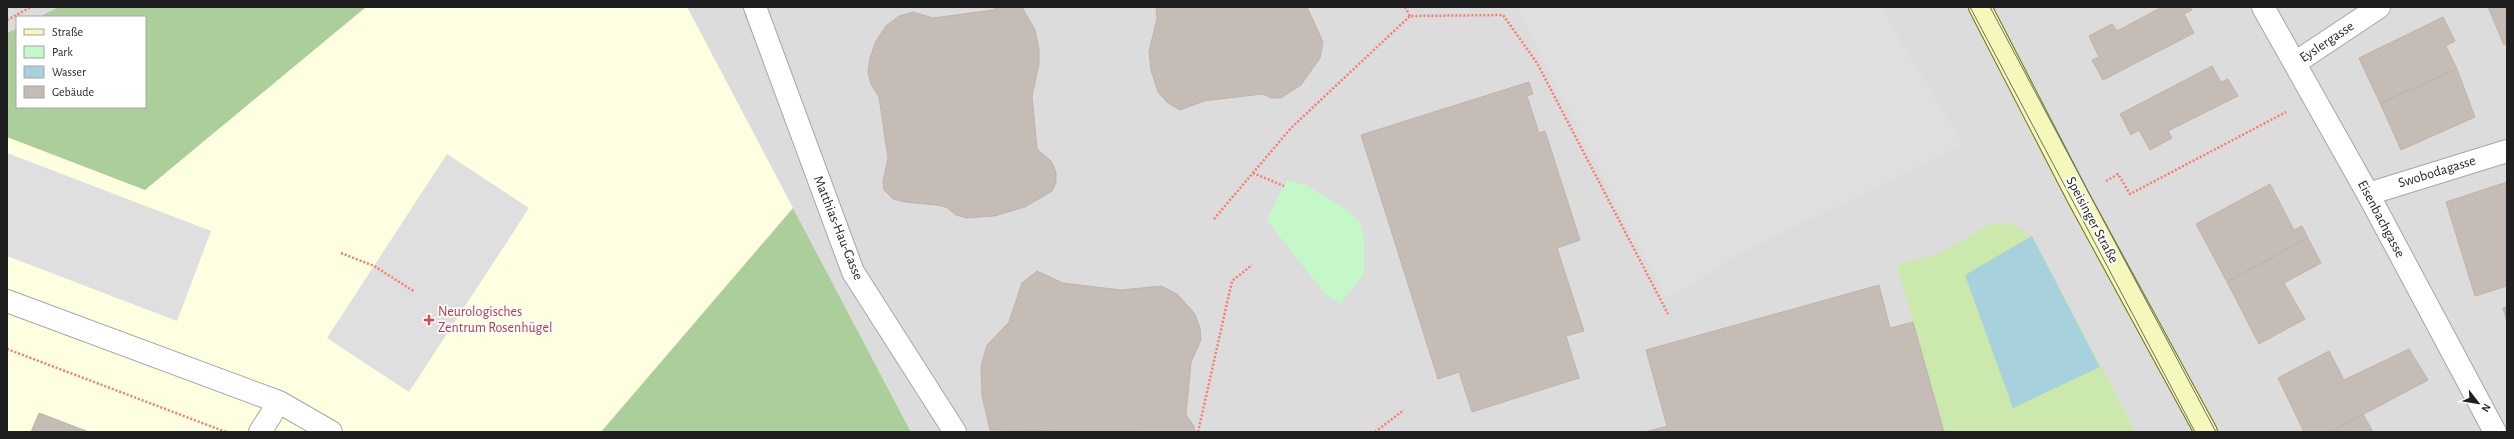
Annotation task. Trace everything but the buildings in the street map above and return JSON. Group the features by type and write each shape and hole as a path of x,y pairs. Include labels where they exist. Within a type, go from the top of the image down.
{"main road":[{"name":"Speisinger Straße","path":"1980,7 2078,197 2206,432"}],"street":[{"name":"Matthias-Hau-Gasse","path":"755,7 853,272 955,432"},
{"name":"Eisenbachgasse","path":"2264,7 2313,98 2368,194 2495,432"},
{"name":"Eyslergasse","path":"2295,63 2379,7"},
{"name":"Swobodagasse","path":"2368,194 2507,151"},
{"path":"7,301 279,402 331,432"},
{"path":"260,432 279,402"}],"path":[{"path":"7,20 31,7"},
{"path":"1405,7 1410,16"},
{"path":"1214,219 1291,128 1410,16 1503,15 1537,63 1668,314"},
{"path":"2078,197 2118,174 2130,194 2313,98"},
{"path":"1253,173 1284,186"},
{"path":"341,253 374,266 415,292"},
{"path":"1198,432 1232,281 1252,265"},
{"path":"7,349 226,432"},
{"path":"1375,432 1404,410"}],"shaded area":[{"path":"7,7 58,7 41,16 16,16 16,28 7,33"},
{"name":"Neurologisches Zentrum Rosenhügel","path":"58,7 687,7 911,432 7,432 7,33 16,28 16,108 146,108 146,16 41,16"},
{"path":"687,7 2507,7 2507,432 911,432"},
{"path":"1516,7 1880,7 1963,144 1733,257 1695,283 1665,297"},
{"path":"7,153 211,231 177,321 7,256"},
{"path":"447,154 529,208 409,392 327,338"}],"green space":[{"path":"58,7 366,7 145,190 7,137 7,33 16,28 16,108 146,108 146,16 41,16"},
{"path":"1287,180 1306,185 1349,211 1360,223 1364,238 1364,274 1340,304 1325,294 1267,220"},
{"path":"793,208 911,432 601,432"},
{"path":"1992,223 2010,223 2032,236 2136,432 1944,432 1897,265 1940,253"}],"water":[{"path":"2032,236 2100,367 2013,408 1965,275"}],"tram line":[{"path":"1970,7 2195,432"},
{"path":"1990,7 2216,432"}],"place":[{"name":"Neurologisches Zentrum Rosenhügel","path":"429,320"}]}
